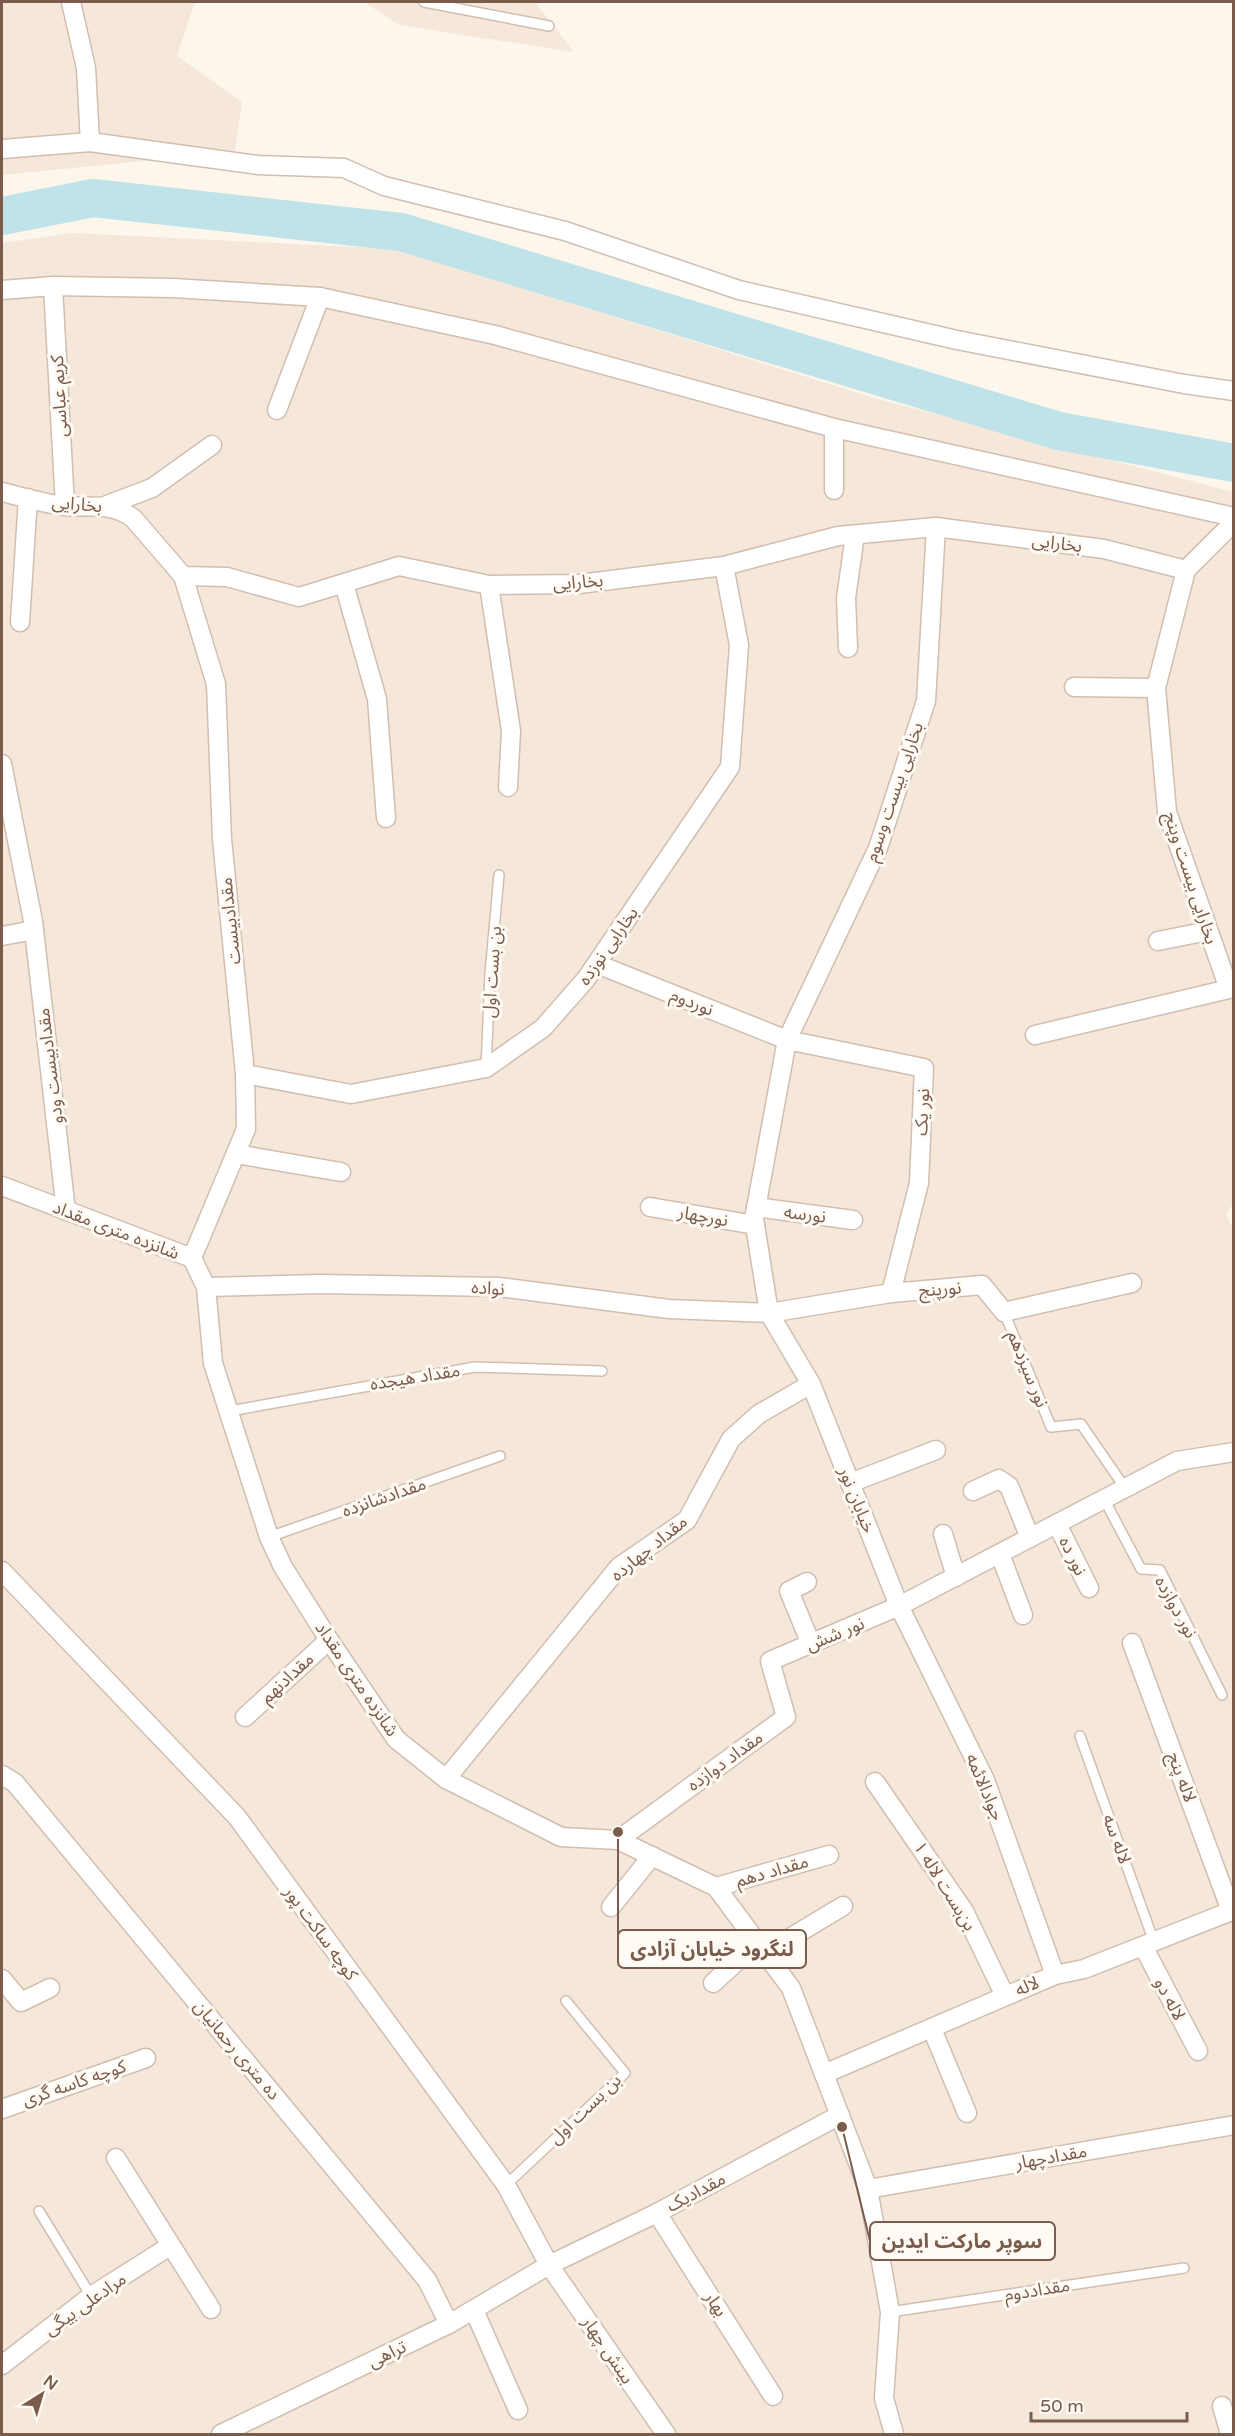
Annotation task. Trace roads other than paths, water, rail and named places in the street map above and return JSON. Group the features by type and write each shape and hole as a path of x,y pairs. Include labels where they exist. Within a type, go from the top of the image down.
{"street":[{"path":"71,2 86,68 90,142"},
{"path":"2,149 90,142 258,165 344,168 384,186 565,231 739,290 957,340 1184,384 1233,391"},
{"path":"2,290 53,286 173,288 320,297 495,335 834,428 1233,517"},
{"name":"کریم عباسی","path":"53,286 65,506"},
{"path":"277,410 320,297"},
{"path":"834,428 834,490"},
{"path":"107,505 152,488 212,445"},
{"name":"بخارایی","path":"2,492 65,506 107,505 123,510 133,518 183,576 227,577 299,597 399,566 489,585 579,584 724,566 838,536 936,527 1104,549 1186,570"},
{"path":"20,622 28,498"},
{"path":"1186,570 1233,522"},
{"name":"بخارایی بیست وسوم","path":"787,1040 878,848 926,701 936,527"},
{"path":"848,648 846,598 855,535"},
{"name":"بخارایی نوزده","path":"245,1074 351,1094 486,1068 543,1028 597,964 730,767 739,645 724,566"},
{"name":"بخارایی بیست وپنج","path":"1035,1035 1229,988 1167,812 1156,688 1186,570"},
{"name":"مقدادبیست","path":"183,576 216,684 222,838 245,1074 246,1129 192,1258"},
{"path":"344,584 377,699 386,818"},
{"path":"489,585 511,731 508,788"},
{"path":"1074,687 1156,688"},
{"name":"مقدادبیست ودو","path":"2,764 34,926 66,1211"},
{"path":"2,936 34,926"},
{"path":"1158,941 1208,931"},
{"name":"نوردوم","path":"597,964 787,1040"},
{"name":"خیابان نور","path":"787,1040 756,1216 769,1313 811,1383 899,1606"},
{"name":"نور یک","path":"787,1040 924,1068 919,1183 891,1293"},
{"path":"236,1154 341,1172"},
{"name":"شانزده متری مقداد","path":"2,1186 192,1258 206,1287 213,1363 269,1538 283,1567 329,1640 396,1739 446,1779 561,1837 618,1840 716,1887 790,1988 868,2188 890,2312 885,2398 894,2434"},
{"name":"نورچهار","path":"650,1207 756,1216"},
{"name":"نورسه","path":"756,1216 853,1220"},
{"path":"1004,1312 1132,1283"},
{"name":"نواده","path":"206,1287 319,1284 499,1287 669,1309 769,1313"},
{"name":"نورپنج","path":"769,1313 891,1293 982,1285 1004,1312"},
{"name":"مقداد چهارده","path":"446,1779 619,1567 687,1520 731,1439 759,1414 811,1383"},
{"path":"850,1483 936,1450"},
{"path":"899,1606 1177,1461 1233,1452"},
{"path":"973,1491 999,1479 1010,1486 1030,1538"},
{"name":"نور ده","path":"1057,1524 1089,1588"},
{"path":"943,1534 956,1577"},
{"path":"999,1554 1023,1615"},
{"name":"کوچه ساکت پور","path":"2,1571 237,1817 506,2185 549,2265"},
{"path":"807,1582 789,1591 811,1644"},
{"name":"نور شش","path":"770,1661 899,1606"},
{"name":"جوادالائمه","path":"899,1606 985,1780 1055,1975"},
{"name":"مقدادنهم","path":"245,1717 329,1640"},
{"name":"لاله پنج","path":"1132,1643 1232,1911"},
{"name":"مقداد دوازده","path":"618,1840 786,1717 770,1661"},
{"name":"ده متری رحمانیان","path":"8,1779 427,2280 449,2324"},
{"name":"بن‌بست لاله ۱","path":"875,1782 964,1911 1005,1996"},
{"name":"مقداد دهم","path":"716,1887 829,1855"},
{"path":"611,1907 652,1856"},
{"path":"713,1983 761,1948 843,1906"},
{"name":"لاله","path":"824,2074 1055,1975 1084,1969 1232,1911"},
{"name":"لاله دو","path":"1148,1944 1198,2051"},
{"path":"2,1980 21,2002 50,1988"},
{"path":"932,2029 967,2113"},
{"name":"کوچه کاسه گری","path":"2,2109 146,2058"},
{"name":"مقدادیک","path":"549,2265 657,2213 840,2115"},
{"name":"مقدادچهار","path":"868,2188 1233,2125"},
{"path":"116,2158 211,2309"},
{"name":"بهار","path":"657,2213 773,2396"},
{"name":"مرادعلی بیگی","path":"2,2365 91,2296 170,2246"},
{"name":"تراهی","path":"221,2434 449,2324 549,2265"},
{"name":"بینش چهار","path":"549,2265 666,2434"},
{"path":"474,2310 518,2410"},
{"path":"1222,2406 1230,2434"}],"lane":[{"path":"424,2 549,26"},
{"name":"بن بست اول","path":"486,1068 490,974 499,875"},
{"name":"نور سیزدهم","path":"1004,1312 1052,1427 1081,1424 1125,1488"},
{"name":"مقداد هیجده","path":"230,1411 475,1367 602,1371"},
{"name":"مقدادشانزده","path":"269,1538 500,1456"},
{"name":"نور دوازده","path":"1104,1499 1141,1569 1160,1570 1222,1695"},
{"name":"لاله سه","path":"1080,1736 1148,1944"},
{"name":"بن بست اول","path":"506,2185 625,2073 566,2001"},
{"path":"39,2211 91,2296"},
{"name":"مقداددوم","path":"890,2312 1184,2268"}],"waterway":[{"path":"2,216 93,198 401,232 1059,431 1234,463"}],"place":[{"name":"لنگرود خیابان آزادی","path":"618,1832"},
{"name":"سوپر مارکت ایدین","path":"842,2127"}]}
